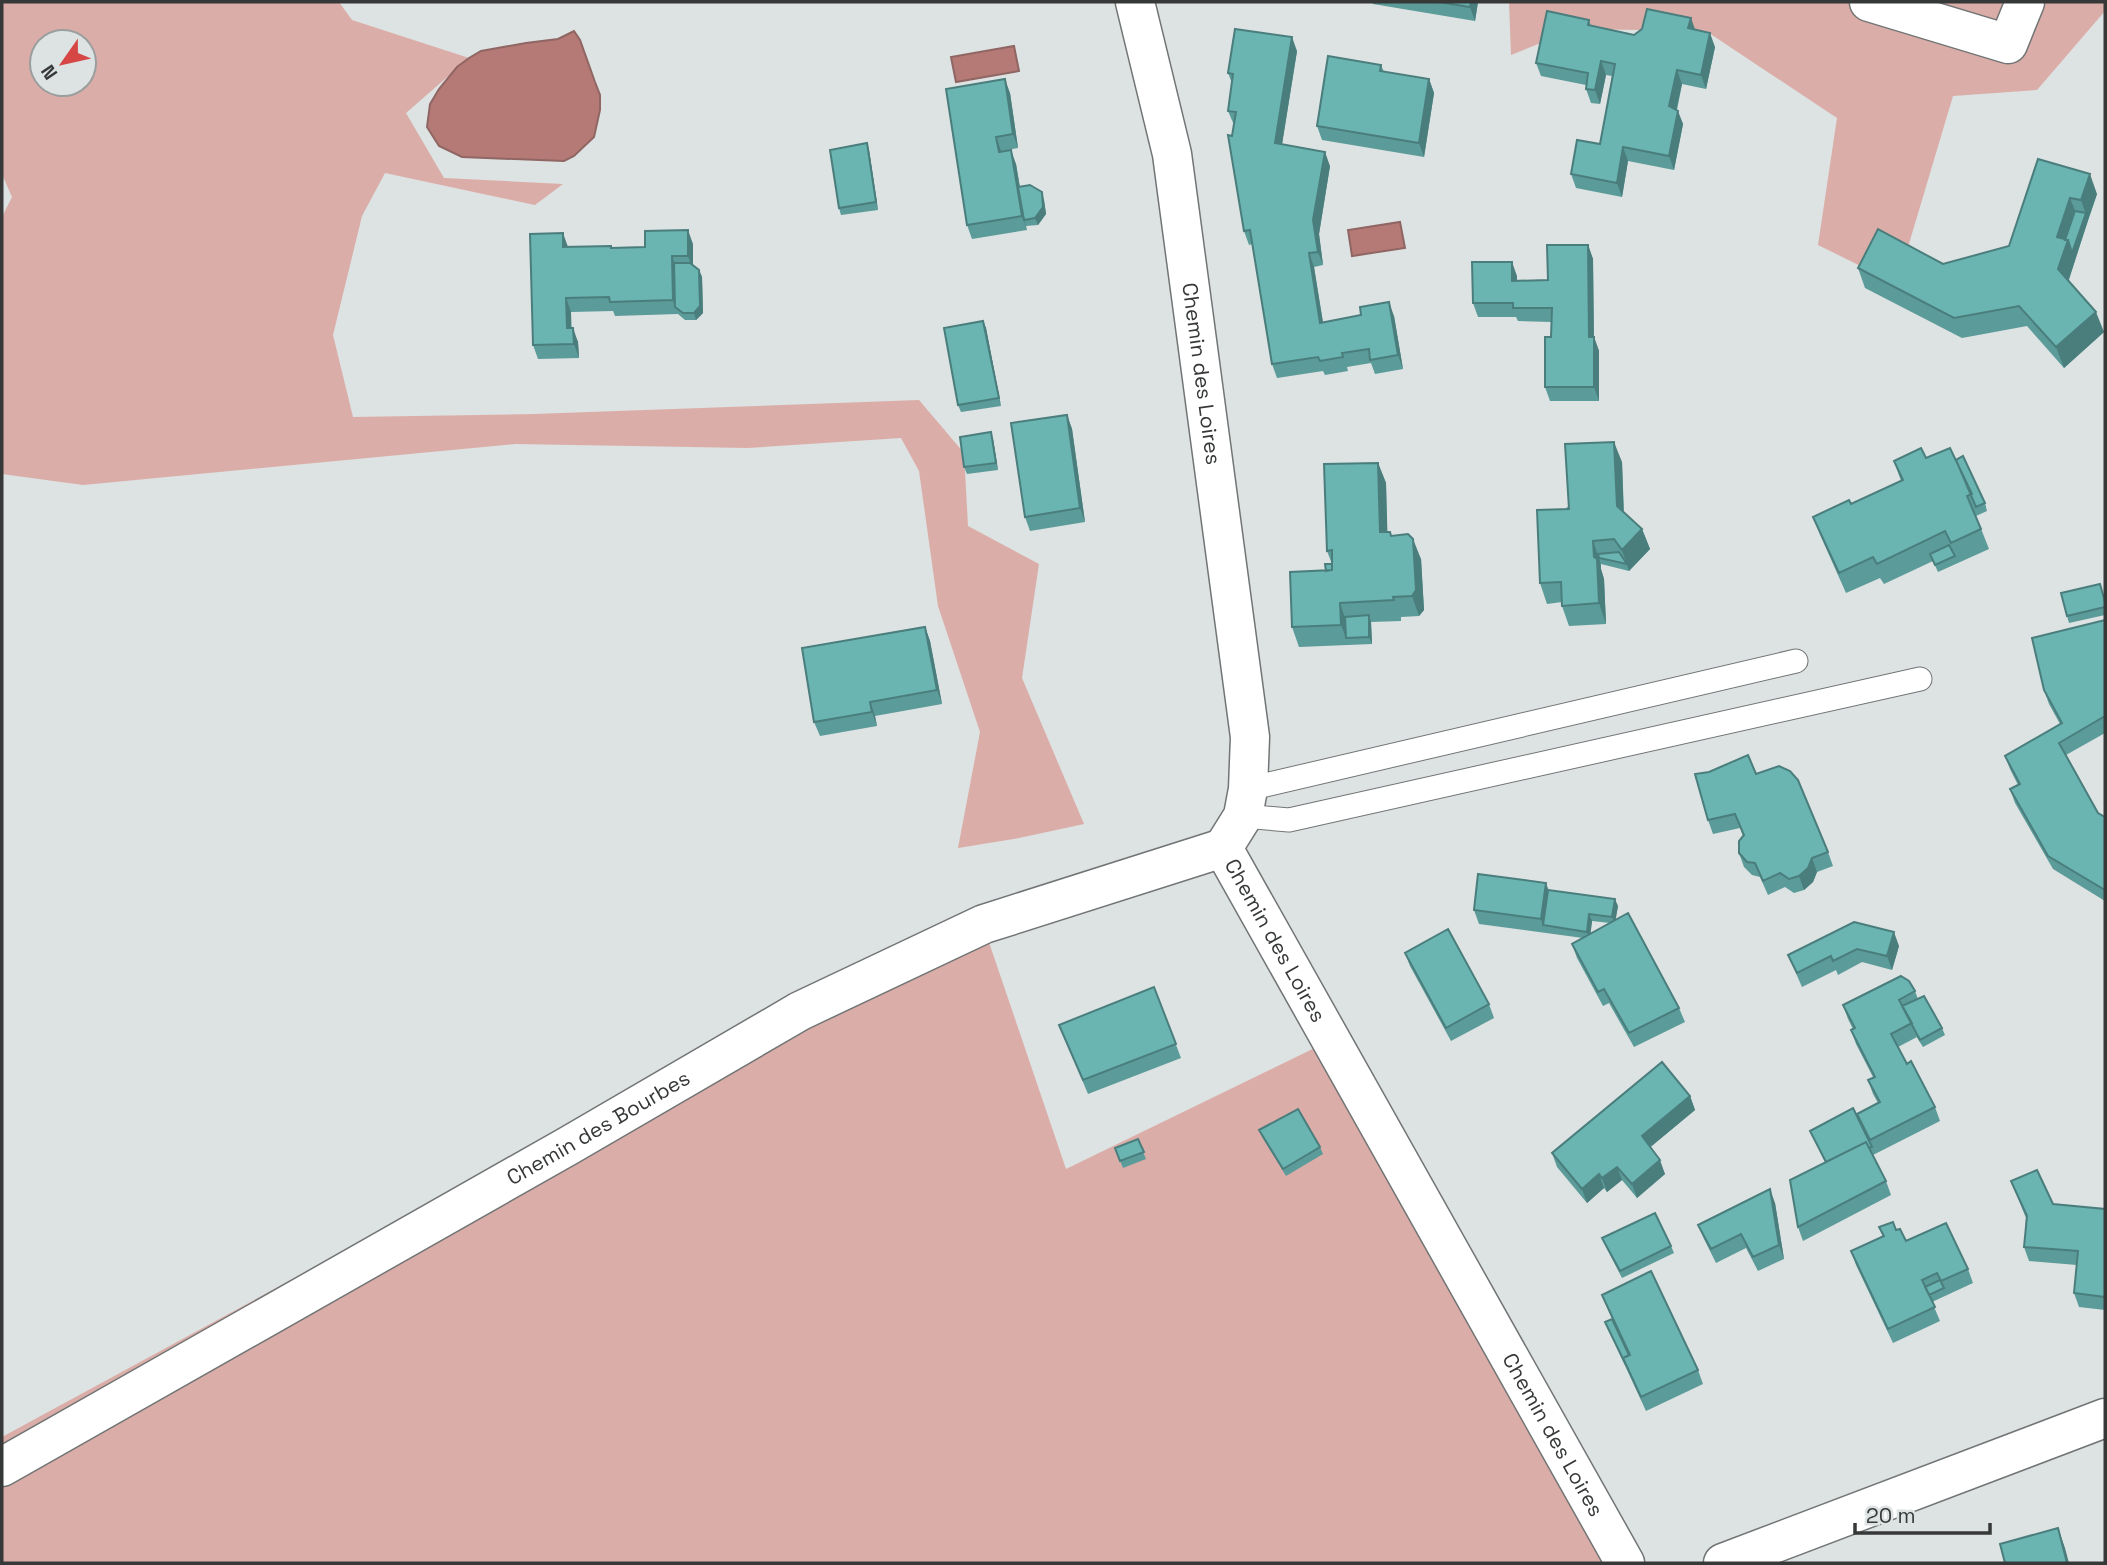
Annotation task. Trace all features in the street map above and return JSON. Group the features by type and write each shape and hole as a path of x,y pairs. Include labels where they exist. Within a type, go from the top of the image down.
{"street":[{"name":"Chemin des Loires","path":"1135,2 1172,154 1250,737 1246,802 1223,848 1625,1563"},
{"path":"1869,2 2008,44 2025,2"},
{"name":"Chemin des Bourbes","path":"2,1467 568,1146 800,1011 984,924 1223,848"},
{"path":"1723,1563 2105,1418"}],"lane":[{"path":"1246,802 1796,661"},
{"path":"1246,802 1289,820 1920,679"}],"shaded area":[{"path":"2,2 339,2 352,20 469,58 406,113 444,178 563,184 535,205 385,173 362,216 333,335 353,417 534,414 919,400 964,453 968,526 1039,564 1022,678 1084,824 958,848 980,732 938,606 919,471 901,438 748,448 516,444 83,485 2,474 2,217 12,197 2,174"},
{"path":"1509,2 2105,2 2105,11 2037,90 1953,96 1897,284 1818,245 1837,118 1706,31 1575,29 1511,55"},
{"path":"574,31 580,40 600,95 600,110 594,137 574,156 564,161 462,157 439,146 427,127 430,104 457,67 481,51 558,39"},
{"path":"1014,46 1019,71 956,82 951,57"},
{"path":"1400,222 1405,248 1352,256 1348,230"},
{"path":"977,907 1066,1169 1331,1040 1643,1563 2,1563 2,1437"}],"building":[{"path":"1439,2 1471,2 1470,7"},
{"path":"1647,9 1691,18 1688,28 1710,33 1701,75 1677,70 1669,106 1678,111 1669,156 1623,147 1617,183 1571,174 1577,140 1600,144 1615,64 1601,61 1595,90 1586,89 1588,73 1536,63 1547,11 1589,20 1588,25 1634,35 1642,29"},
{"path":"1235,29 1292,37 1275,143 1325,152 1313,220 1318,252 1309,253 1320,323 1361,315 1360,307 1389,302 1398,355 1370,360 1369,349 1342,353 1343,357 1320,361 1318,357 1272,364 1250,230 1244,231 1228,135 1232,136 1236,112 1228,111 1233,74 1228,73"},
{"path":"1328,56 1381,65 1380,71 1429,79 1419,143 1317,126"},
{"path":"1005,79 1013,134 996,137 999,152 1011,150 1022,216 967,225 946,89"},
{"path":"867,143 876,202 839,208 830,150"},
{"path":"2038,159 2090,174 2081,200 2070,198 2057,237 2068,240 2058,269 2096,312 2056,347 2019,306 1954,318 1858,268 1878,229 1943,264 2009,246"},
{"path":"1030,185 1042,192 1043,207 1035,218 1024,220 1018,187"},
{"path":"2075,211 2086,213 2072,253 2068,240 2065,240"},
{"path":"688,230 688,256 672,256 673,300 610,302 609,297 566,298 567,328 573,328 574,344 533,345 530,234 563,233 563,247 611,248 645,247 645,231"},
{"path":"1547,245 1588,245 1589,337 1594,337 1594,387 1545,387 1545,337 1551,337 1552,308 1513,308 1513,303 1473,303 1472,262 1512,262 1512,281 1548,280"},
{"path":"674,263 690,263 699,270 700,306 694,313 683,313 675,307"},
{"path":"983,321 999,398 958,405 944,328"},
{"path":"1067,415 1080,508 1025,517 1011,423"},
{"path":"991,432 996,463 964,467 960,437"},
{"path":"1614,442 1617,506 1642,529 1622,550 1614,539 1593,541 1594,557 1597,559 1599,603 1562,606 1561,582 1540,583 1537,510 1569,509 1565,444"},
{"path":"1921,448 1926,458 1950,448 1972,494 1967,496 1981,529 1951,543 1945,531 1877,564 1873,557 1839,573 1813,517 1849,500 1851,504 1903,480 1894,461"},
{"path":"1963,456 1985,503 1976,507 1956,460"},
{"path":"1378,463 1380,532 1390,532 1391,536 1408,534 1413,539 1416,590 1412,596 1393,597 1394,600 1340,603 1341,625 1292,627 1290,572 1332,570 1332,550 1327,551 1324,464"},
{"path":"1949,545 1955,556 1935,565 1930,554"},
{"path":"1619,552 1627,564 1599,558 1598,554"},
{"path":"1325,564 1332,564 1332,570 1326,571"},
{"path":"2100,584 2105,607 2067,616 2061,593"},
{"path":"1369,615 1369,637 1346,638 1345,617"},
{"path":"2105,620 2105,716 2059,743 2098,813 2105,817 2105,890 2048,856 2010,789 2020,784 2005,756 2062,723 2044,690 2032,638"},
{"path":"925,627 937,690 870,702 872,712 814,722 802,648"},
{"path":"1748,755 1756,774 1779,766 1790,771 1798,780 1828,852 1812,858 1808,868 1799,876 1789,879 1780,873 1763,881 1755,863 1747,862 1739,853 1739,841 1744,835 1735,814 1708,820 1695,774 1709,772"},
{"path":"1478,874 1546,883 1541,919 1474,910"},
{"path":"1548,890 1615,899 1612,917 1589,914 1587,932 1543,925"},
{"path":"1628,913 1679,1008 1629,1033 1604,989 1598,992 1572,944"},
{"path":"1854,922 1894,932 1887,956 1857,949 1833,961 1831,956 1797,973 1788,955"},
{"path":"1448,929 1489,1004 1446,1028 1405,953"},
{"path":"1901,976 1909,981 1915,991 1899,1000 1912,1023 1891,1034 1907,1064 1911,1061 1935,1107 1870,1140 1857,1114 1880,1102 1868,1080 1875,1077 1851,1030 1855,1028 1843,1005"},
{"path":"1154,987 1176,1044 1083,1080 1059,1025"},
{"path":"1924,996 1942,1028 1920,1040 1902,1006"},
{"path":"1662,1062 1690,1096 1642,1136 1660,1160 1632,1184 1617,1167 1602,1178 1599,1174 1582,1189 1552,1153"},
{"path":"1853,1108 1872,1147 1869,1148 1866,1142 1826,1162 1810,1131"},
{"path":"1298,1109 1320,1147 1283,1169 1259,1130"},
{"path":"1138,1139 1144,1152 1120,1161 1115,1148"},
{"path":"1866,1142 1886,1181 1798,1227 1790,1180"},
{"path":"2037,1170 2053,1204 2105,1209 2105,1297 2074,1293 2078,1251 2024,1247 2027,1216 2011,1181"},
{"path":"1770,1189 1779,1245 1753,1257 1741,1234 1711,1249 1698,1225"},
{"path":"1655,1213 1671,1246 1620,1271 1602,1238"},
{"path":"1893,1222 1906,1241 1946,1223 1968,1269 1941,1281 1937,1273 1922,1280 1935,1307 1888,1329 1851,1251 1884,1236 1879,1227"},
{"path":"1651,1271 1698,1370 1641,1397 1623,1358 1630,1355 1602,1295"},
{"path":"1940,1280 1944,1288 1929,1295 1925,1287"},
{"path":"1612,1319 1629,1355 1623,1358 1626,1365 1605,1322"},
{"path":"2058,1528 2067,1563 2005,1563 2000,1544"}]}
